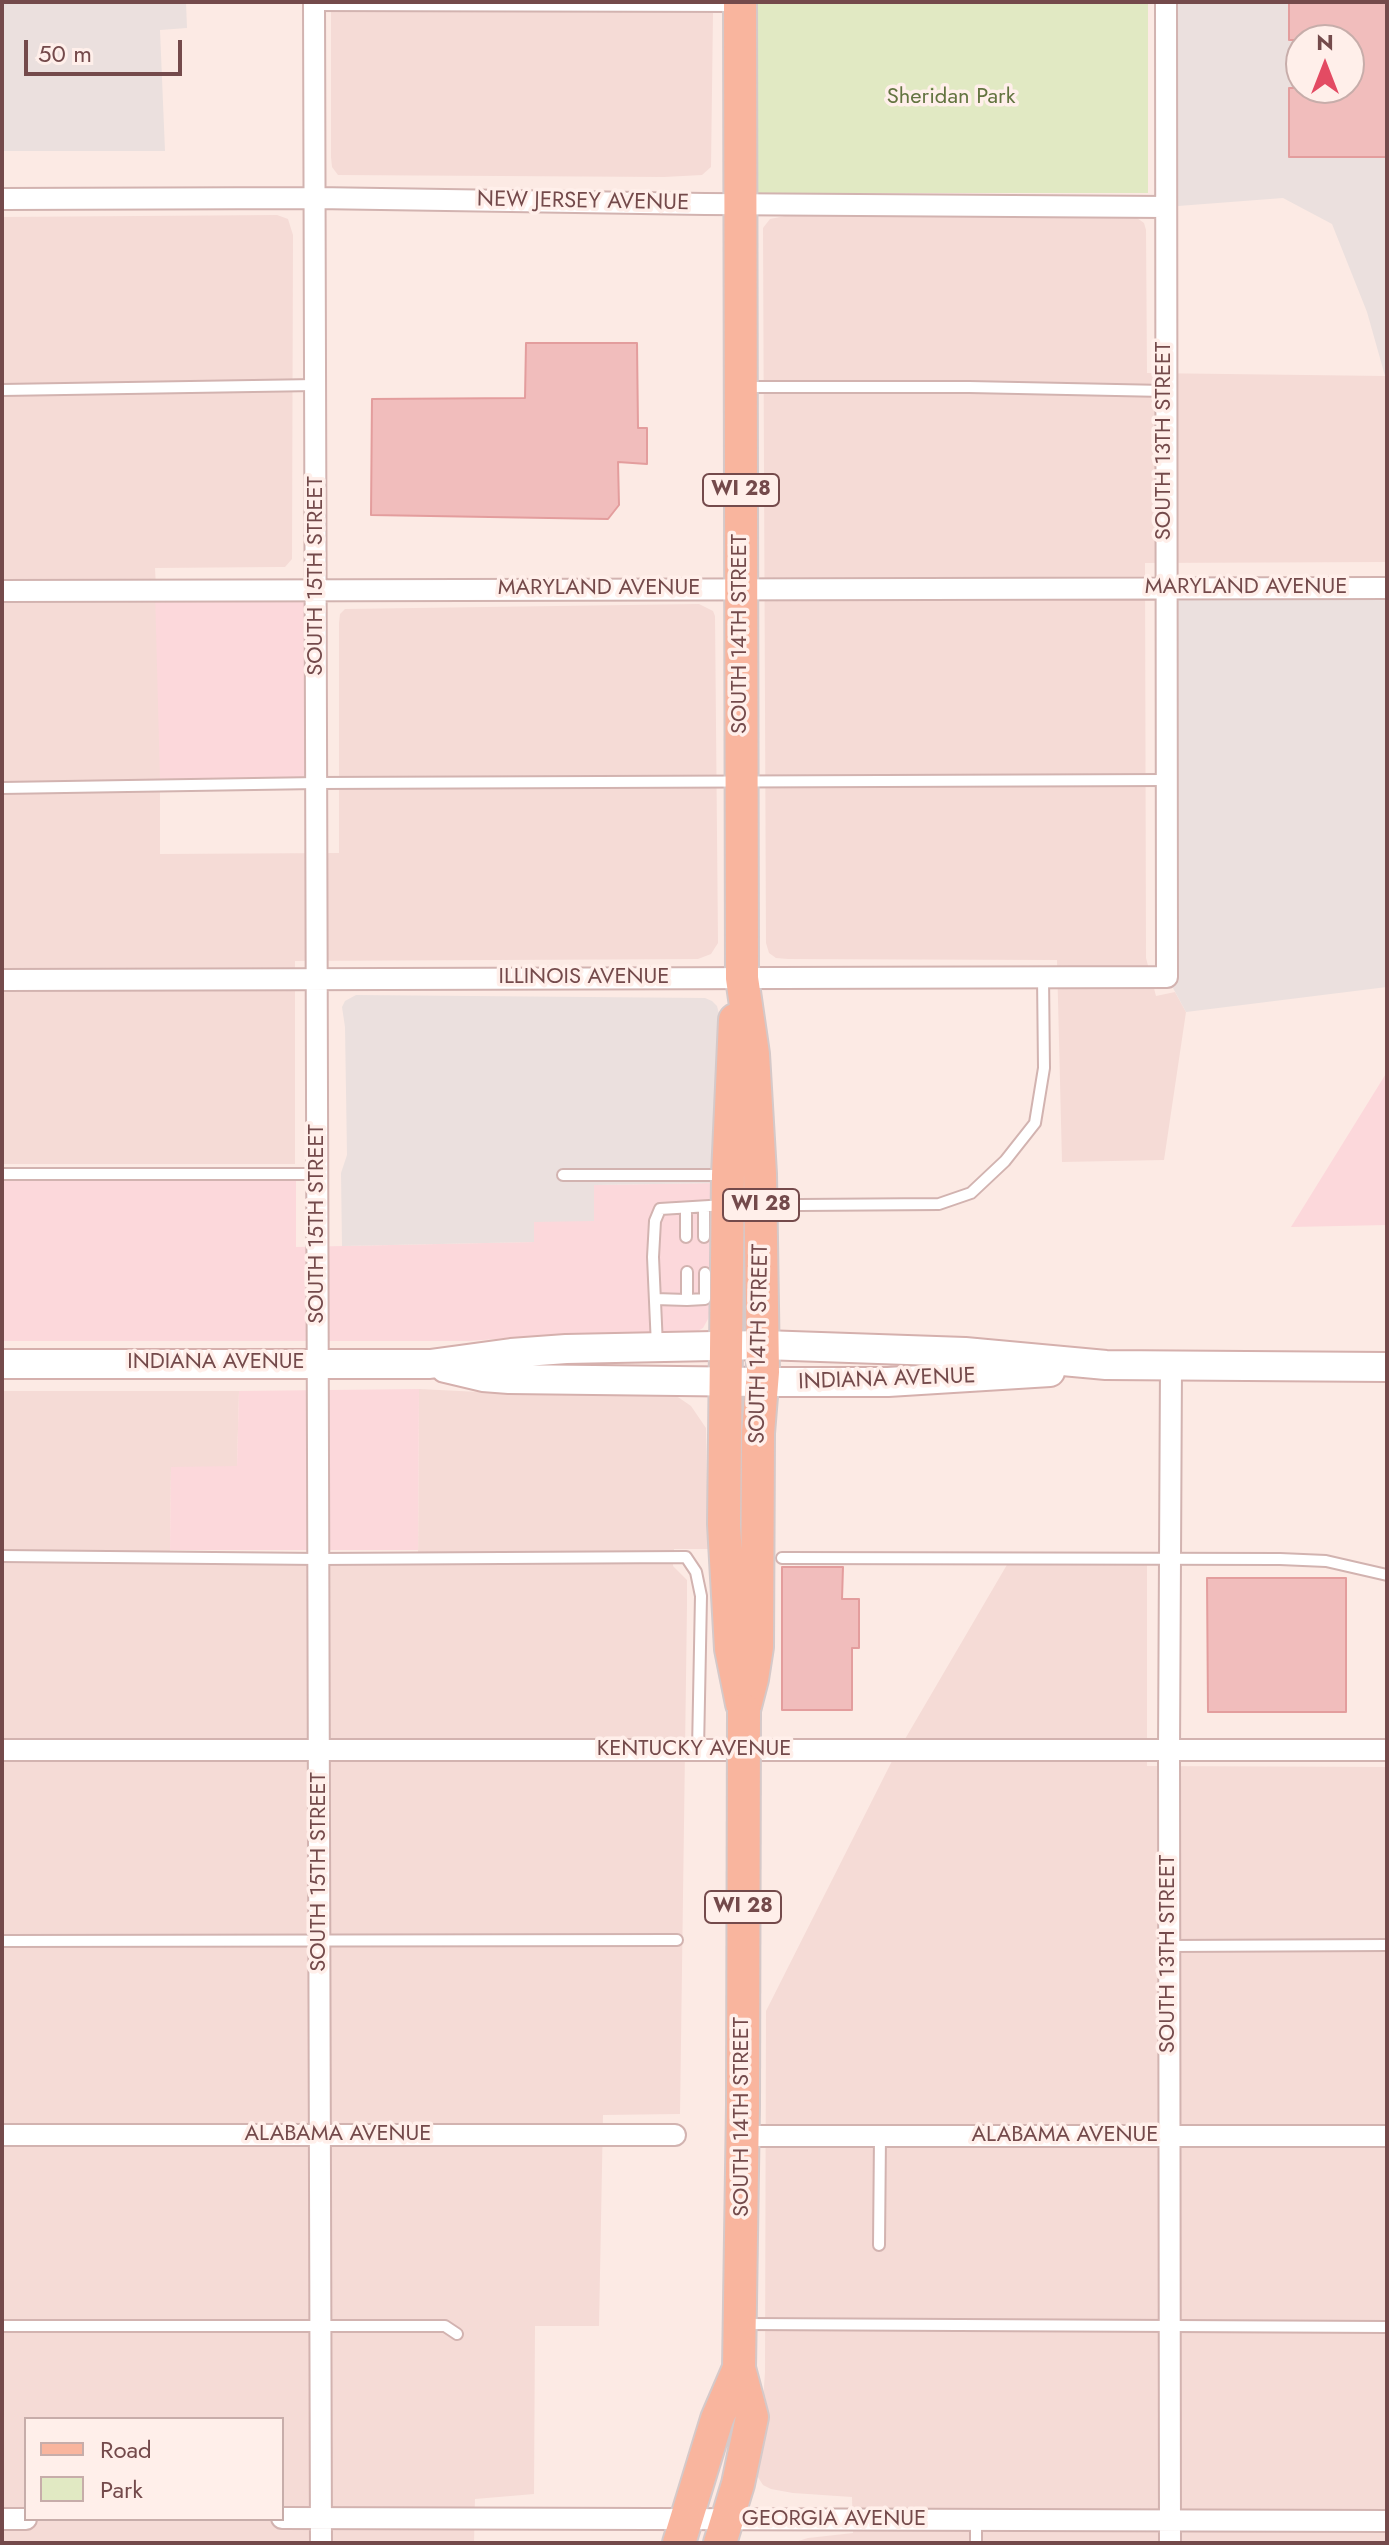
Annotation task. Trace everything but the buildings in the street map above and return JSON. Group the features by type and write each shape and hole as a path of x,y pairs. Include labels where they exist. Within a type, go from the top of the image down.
{"main road":[{"name":"SOUTH 14TH STREET","path":"740,4 742,978 755,1078 763,1345 758,1433 757,1647 744,1710"},
{"name":"SOUTH 14TH STREET","path":"724,2531 742,2469 752,2417 739,2368 742,2324 744,1710 731,1649 724,1524 726,1345 720,1195 733,1032 742,978"},
{"name":"INDIANA AVENUE","path":"2,1364 430,1364 552,1350 763,1345 979,1353 1106,1365 1387,1367"},
{"name":"INDIANA AVENUE","path":"430,1364 483,1377 509,1379 762,1382 960,1379 1106,1365"},
{"name":"WI 28","path":"682,2531 717,2419 739,2368"}],"street":[{"name":"SOUTH 13TH STREET","path":"1166,2 1167,977"},
{"name":"SOUTH 15TH STREET","path":"314,4 321,2543"},
{"name":"NEW JERSEY AVENUE","path":"2,199 316,198 740,205 1165,207"},
{"name":"MARYLAND AVENUE","path":"2,591 1387,588"},
{"name":"ILLINOIS AVENUE","path":"2,980 1167,977"},
{"name":"SOUTH 13TH STREET","path":"1170,2543 1171,1366"},
{"name":"KENTUCKY AVENUE","path":"2,1750 1387,1750"},
{"name":"ALABAMA AVENUE","path":"743,2120 880,2136 1387,2136"},
{"name":"ALABAMA AVENUE","path":"2,2135 675,2135"},
{"name":"GEORGIA AVENUE","path":"284,2518 626,2519 682,2531 976,2520 1387,2521"},
{"path":"2,2519 24,2519"}],"lane":[{"path":"314,4 740,4"},
{"path":"2,390 316,385"},
{"path":"741,387 1165,391"},
{"path":"2,788 317,783 1166,780"},
{"path":"800,1205 939,1204 971,1193 1005,1161 1035,1123 1044,1068 1043,977"},
{"path":"2,1174 318,1174"},
{"path":"563,1175 720,1195"},
{"path":"657,1347 655,1221 660,1209 686,1208 720,1195"},
{"path":"704,1237 720,1195"},
{"path":"686,1208 686,1237"},
{"path":"687,1272 687,1300"},
{"path":"655,1299 705,1299 705,1273"},
{"path":"2,1556 319,1559 686,1557 696,1572 701,1596 698,1750"},
{"path":"782,1558 1326,1561 1387,1575"},
{"path":"2,1941 677,1940"},
{"path":"1169,1946 1387,1945"},
{"path":"879,2245 880,2136"},
{"path":"742,2324 1387,2327"},
{"path":"2,2326 445,2326 457,2334"},
{"path":"976,2520 976,2543"}],"shaded area":[{"path":"2,2 186,2 187,28 160,30 165,151 2,151"},
{"path":"331,2 713,13 711,167 702,175 664,177 338,175 332,167 331,157"},
{"path":"1166,2 1387,2 1387,383 1367,312 1332,224 1283,198 1165,207"},
{"path":"1059,214 1137,218 1144,223 1147,373 1385,376 1387,383 1387,562 1145,563 1146,958 1156,996 1175,992 1186,1012 1164,1160 1062,1162 1057,960 788,959 776,958 769,953 766,943 763,228 770,219 785,216"},
{"path":"277,215 288,219 293,235 292,559 285,567 155,568 165,776 160,776 160,854 339,853 339,623 340,614 345,609 699,604 713,611 715,616 718,943 711,954 698,959 295,961 295,1164 2,1164 2,217"},
{"path":"1387,588 1387,987 1186,1012 1167,977 1166,589"},
{"path":"155,590 317,590 317,783 160,781"},
{"path":"356,995 705,998 712,1001 719,1014 714,1183 594,1185 594,1221 534,1222 534,1242 342,1246 341,1173 347,1155 342,1007 345,1001"},
{"path":"1387,1072 1387,1225 1291,1227"},
{"path":"296,1178 296,1247 533,1242 534,1222 593,1185 714,1183 712,1299 708,1319 703,1328 693,1334 617,1336 577,1333 469,1341 2,1341 2,1180"},
{"path":"419,1389 540,1395 675,1395 691,1406 706,1428 708,1549 674,1549 673,1566 687,1580 680,2114 603,2115 599,2326 535,2326 534,2494 475,2499 474,2543 2,2543 2,1391 239,1391 237,1467 171,1467 170,1563 418,1565"},
{"path":"419,1389 418,1550 170,1550 171,1467 237,1466 239,1391"},
{"path":"1147,1562 1147,1766 1387,1767 1387,2543 792,2543 853,2533 852,2497 771,2489 763,2485 754,2471 765,2372 766,2011 891,1763 1008,1563"}],"green space":[{"name":"Sheridan Park","path":"753,2 1148,2 1148,193 752,193"}]}
